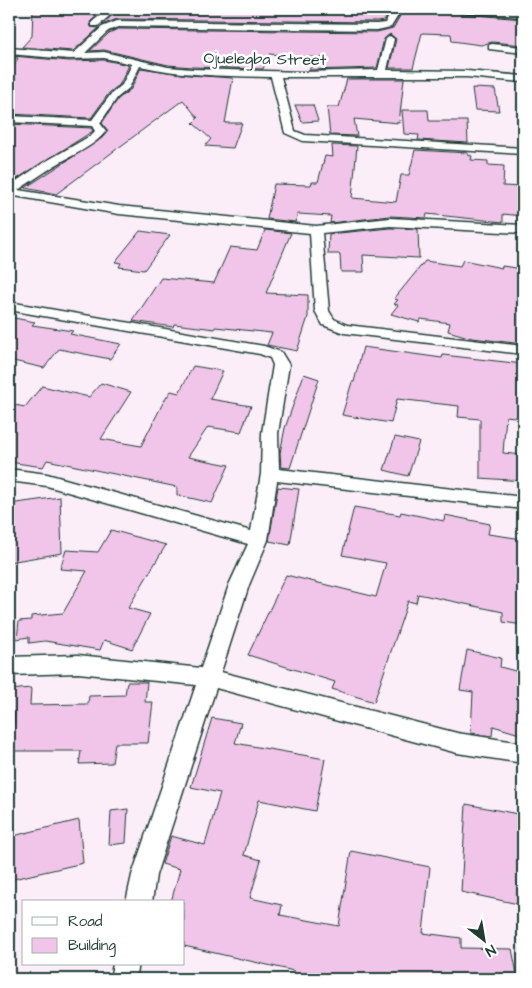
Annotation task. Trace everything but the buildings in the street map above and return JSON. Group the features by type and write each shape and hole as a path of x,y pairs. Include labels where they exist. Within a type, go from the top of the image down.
{"street":[{"path":"95,24 113,9"},
{"path":"77,54 106,29 117,24 377,28 388,25 398,9"},
{"path":"450,9 507,11 523,15"},
{"path":"382,73 390,39"},
{"path":"492,47 523,50"},
{"name":"Ojuelegba Street","path":"9,51 69,56 77,54 104,54 168,70 192,72 303,75 382,73 467,74 523,79"},
{"path":"95,123 114,96 126,86 137,63"},
{"path":"275,73 290,133 303,138 523,151"},
{"path":"9,120 95,123"},
{"path":"9,192 47,165 94,138 101,132 95,123"},
{"path":"9,192 119,210 316,230 390,222 523,229"},
{"path":"316,230 322,311 328,322 344,329 523,350"},
{"path":"9,306 264,350 276,355 281,365 270,433 270,474 259,540 239,585 144,875 139,900"},
{"path":"270,474 523,504"},
{"path":"9,475 47,480 259,540"},
{"path":"9,666 78,664 210,678 457,743 523,753"},
{"path":"123,979 126,966"}]}
